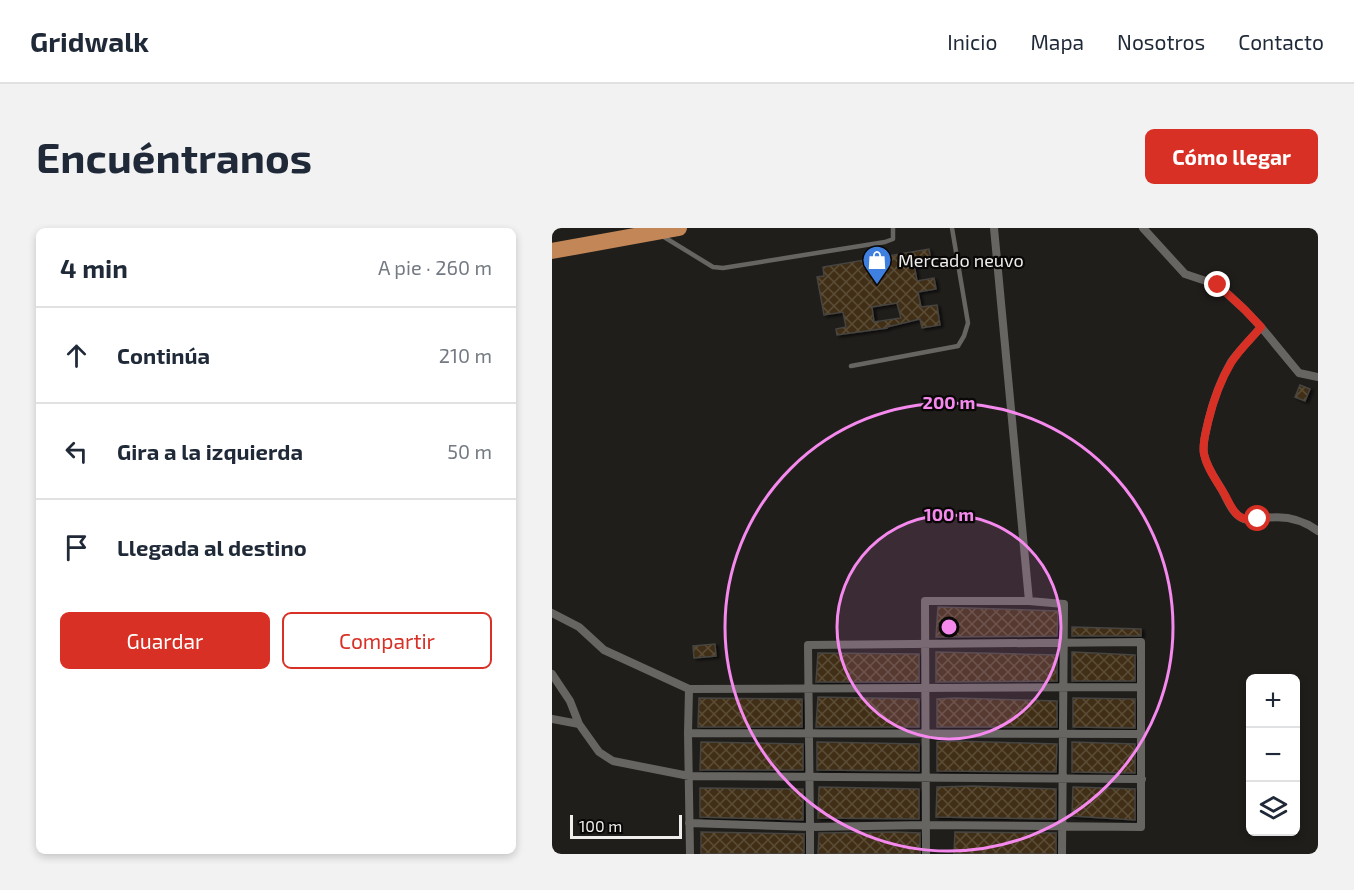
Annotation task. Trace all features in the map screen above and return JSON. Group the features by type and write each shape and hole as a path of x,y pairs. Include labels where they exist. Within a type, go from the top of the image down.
{"highway":[{"path":"552,251 679,228"}],"street":[{"path":"994,228 1029,601"},
{"path":"1143,228 1185,274 1218,285 1245,310 1299,373 1318,377"},
{"path":"1261,327 1231,362 1220,384 1204,440 1204,456 1211,473 1238,516 1250,520 1274,517 1297,519 1318,531"},
{"path":"926,854 925,601 1029,601 1064,604 1062,854"},
{"path":"552,613 579,627 604,650 689,689 1141,687"},
{"path":"689,823 810,827 926,825 1141,827 1141,642 808,645 808,688 809,734 809,777 810,827 810,854"},
{"path":"552,674 570,701 579,724 599,752 613,761 689,777 1142,778"},
{"path":"689,689 690,854"},
{"path":"552,719 579,724"},
{"path":"688,734 1141,734"}],"lane":[{"path":"656,232 713,267 723,268 885,242 893,239 893,228"},
{"path":"851,366 958,346 969,323 952,228"}],"building":[{"name":"Mercado neuvo","path":"929,249 931,261 914,264 917,281 934,278 936,289 918,292 921,307 937,305 940,325 922,328 920,319 887,328 837,335 836,329 846,327 843,312 824,315 817,277 824,276 823,267","holes":["897,303 901,318 874,322 872,307"]},
{"path":"1300,385 1310,389 1305,401 1295,397"},
{"path":"938,607 1058,611 1057,636 936,637"},
{"path":"1072,627 1141,629 1141,636 1072,636"},
{"path":"715,644 716,656 694,658 693,646"},
{"path":"936,652 1057,655 1057,681 936,682"},
{"path":"1072,652 1135,655 1135,681 1072,681"},
{"path":"818,653 919,654 919,682 816,682"},
{"path":"818,697 919,699 919,727 816,727"},
{"path":"699,698 802,699 802,727 698,727"},
{"path":"1073,698 1135,699 1135,728 1073,727"},
{"path":"937,699 1057,701 1057,727 937,727"},
{"path":"701,742 803,744 803,770 700,770"},
{"path":"817,742 919,744 919,771 817,770"},
{"path":"937,742 1057,744 1056,772 937,771"},
{"path":"1072,742 1135,744 1135,773 1072,772"},
{"path":"819,787 919,789 919,819 818,818"},
{"path":"937,787 1056,789 1056,819 936,817"},
{"path":"1073,787 1135,789 1135,820 1072,816"},
{"path":"700,788 803,789 803,820 700,817"},
{"path":"701,832 804,834 804,854 701,854"},
{"path":"955,832 1056,833 1056,854 954,854"},
{"path":"819,833 920,833 920,854 818,854"}],"place":[{"name":"Mercado neuvo","path":"877,286"}],"route":[{"path":"1218,285 1261,327 1231,362 1220,384 1204,440 1204,456 1211,473 1238,516 1250,520 1258,519"}]}
